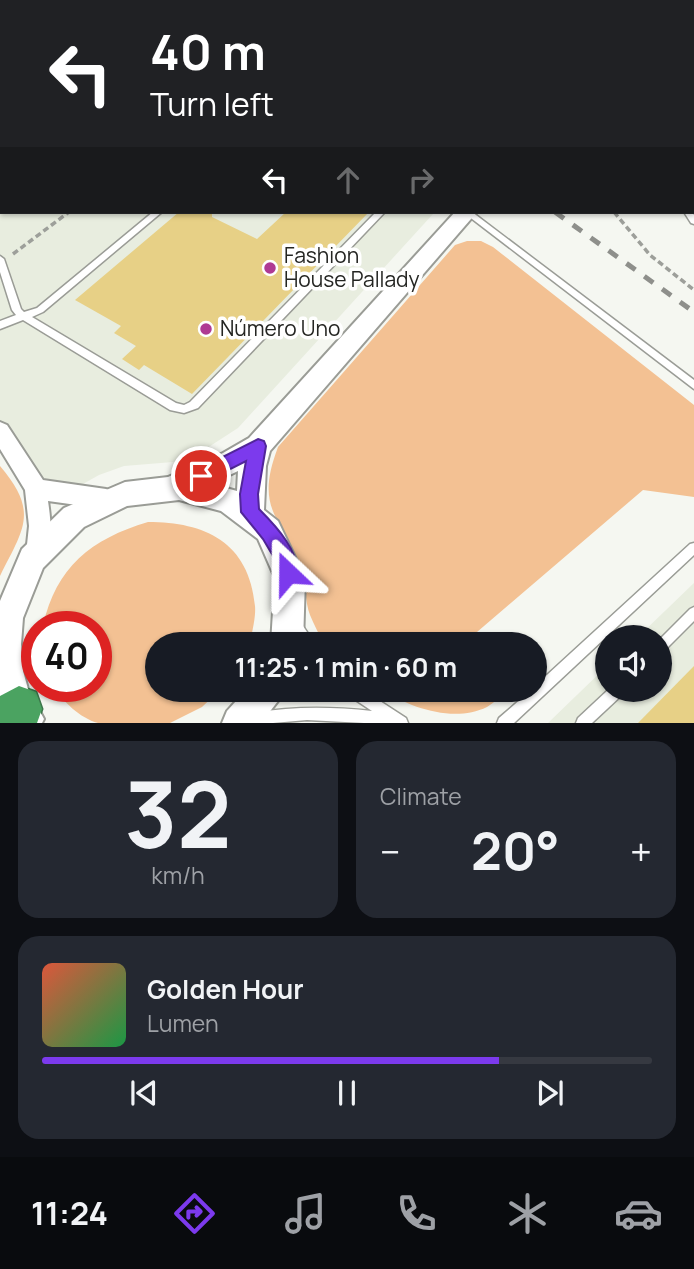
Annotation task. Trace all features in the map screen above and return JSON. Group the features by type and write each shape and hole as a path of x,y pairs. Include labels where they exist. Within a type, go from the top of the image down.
{"street":[{"path":"177,486 233,461 258,446 465,214"},
{"path":"0,431 36,488 40,526 37,554"},
{"path":"250,512 250,480 258,446"},
{"path":"20,718 7,675 4,638 12,601 37,554 65,526 106,499 129,491 177,486 216,493 250,512 270,533 284,558 292,588 296,632"},
{"path":"36,488 57,495 106,499"},
{"path":"239,723 257,702"}],"lane":[{"path":"0,325 40,310 156,214"},
{"path":"470,214 694,385"},
{"path":"1,261 16,310 174,407 189,408 378,215"},
{"path":"504,723 694,548"},
{"path":"672,635 694,613"},
{"path":"370,702 397,721"},
{"path":"583,723 605,702"},
{"path":"239,723 300,712 326,712 397,721"}],"path":[{"path":"1,261 66,214"},
{"path":"615,214 649,257 694,290"}],"shaded area":[{"path":"0,214 433,214 238,428 204,450 173,462 124,466 99,475 42,507 0,424"},
{"path":"467,241 481,241 493,247 694,405 694,497 643,490 477,632 318,632 308,610 302,573 270,501 271,469 278,447 455,245"},
{"path":"0,466 20,496 24,520 16,545 0,576"},
{"path":"148,522 188,526 205,532 234,551 251,584 255,606 252,632 145,632 145,702 207,702 170,723 98,723 85,717 66,702 112,702 112,611 47,611 49,605 57,587 79,558 109,537"},
{"path":"694,583 694,723 548,723 595,678 595,702 672,702 672,625 650,625"},
{"path":"406,702 493,702 474,712 461,714 419,708"}],"building":[{"path":"177,214 212,214 212,217 257,239 284,214 367,214 192,394 144,365 139,370 122,359 136,346 114,333 121,326 75,300"},
{"path":"694,666 694,723 638,723 659,702 672,702 672,688"}],"railway":[{"path":"558,214 694,312"}],"place":[{"name":"Fashion House Pallady","path":"270,268"},
{"name":"Número Uno","path":"206,329"}],"route":[{"path":"201,476 258,446 252,466 250,512 270,533 284,558 288,573"}]}
